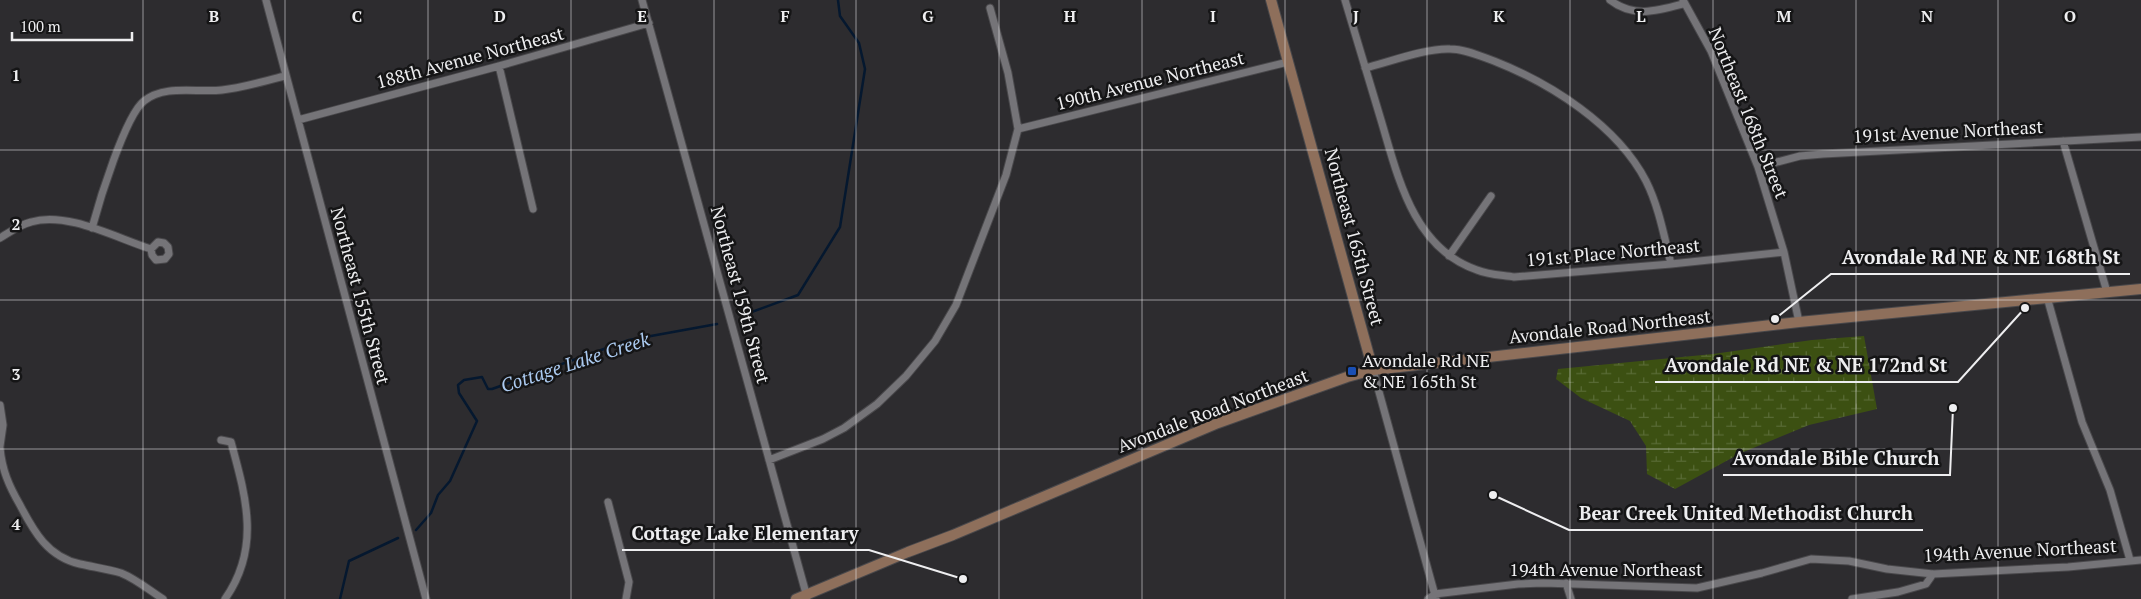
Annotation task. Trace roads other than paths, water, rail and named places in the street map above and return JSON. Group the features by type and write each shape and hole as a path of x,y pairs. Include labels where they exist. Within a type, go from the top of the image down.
{"main road":[{"name":"Northeast 165th Street","path":"1271,0 1373,370"},
{"name":"Avondale Road Northeast","path":"796,599 807,597 908,552 953,535 1218,423 1347,377 1373,370 1800,322 2141,289"}],"street":[{"name":"Northeast 155th Street","path":"266,0 426,599"},
{"name":"Northeast 159th Street","path":"642,0 733,323 807,597"},
{"name":"191st Place Northeast","path":"1345,0 1397,176 1420,225 1449,256 1476,270 1514,277 1671,264 1784,252"},
{"path":"1610,0 1619,7 1638,12 1656,12 1683,2"},
{"name":"Northeast 168th Street","path":"1683,2 1711,51 1758,167 1784,252 1800,322"},
{"path":"769,460 823,439 844,428 877,404 900,382 935,342 956,305 1006,175 1018,129 1006,65 990,8"},
{"name":"188th Avenue Northeast","path":"298,120 649,23"},
{"path":"1365,68 1418,54 1449,49 1470,52 1506,66 1546,86 1574,104 1606,132 1631,158 1645,180 1656,203 1671,264"},
{"name":"190th Avenue Northeast","path":"1018,129 1288,62"},
{"path":"499,66 534,209"},
{"path":"92,228 101,197 133,112 144,101 164,92 221,90 285,76"},
{"name":"191st Avenue Northeast","path":"1758,167 1800,156 1823,154 2063,140 2141,138"},
{"path":"2063,140 2107,292"},
{"path":"1449,256 1491,196"},
{"path":"0,238 17,227 32,221 46,219 59,220 92,228 151,249"},
{"path":"2047,297 2082,422 2110,490 2130,560"},
{"name":"Northeast 165th Street","path":"1373,370 1436,597"},
{"path":"0,405 3,425 0,447 1,466 21,508 40,540 60,557 77,564 119,573 132,578 163,599"},
{"path":"221,440 231,442 244,488 248,521 247,548 240,573 225,599"},
{"path":"608,502 629,582 626,599"},
{"name":"194th Avenue Northeast","path":"1428,599 1518,584 1566,583 1697,588 1762,573 1811,558 1849,561 1887,569 1933,574 2068,567 2141,560"},
{"path":"1852,599 1898,592 1926,584 1933,574"},
{"path":"1566,583 1570,599"}],"waterway":[{"name":"Cottage Lake Creek","path":"749,313 798,295 840,227 865,69 859,43 840,16 838,0"},
{"name":"Cottage Lake Creek","path":"416,530 431,513 438,495 450,481 477,421 459,393 458,385 464,380 482,377 488,389 492,389 629,340 717,324"},
{"name":"Cottage Lake Creek","path":"340,599 349,561 398,538"}],"place":[{"name":"Avondale Rd NE & NE 172nd St","path":"2025,308"},
{"name":"Avondale Rd NE & NE 168th St","path":"1775,319"},
{"name":"Avondale Rd NE & NE 165th St","path":"1352,371"},
{"name":"Avondale Bible Church","path":"1953,408"},
{"name":"Bear Creek United Methodist Church","path":"1493,495"},
{"name":"Cottage Lake Elementary","path":"963,579"}]}
